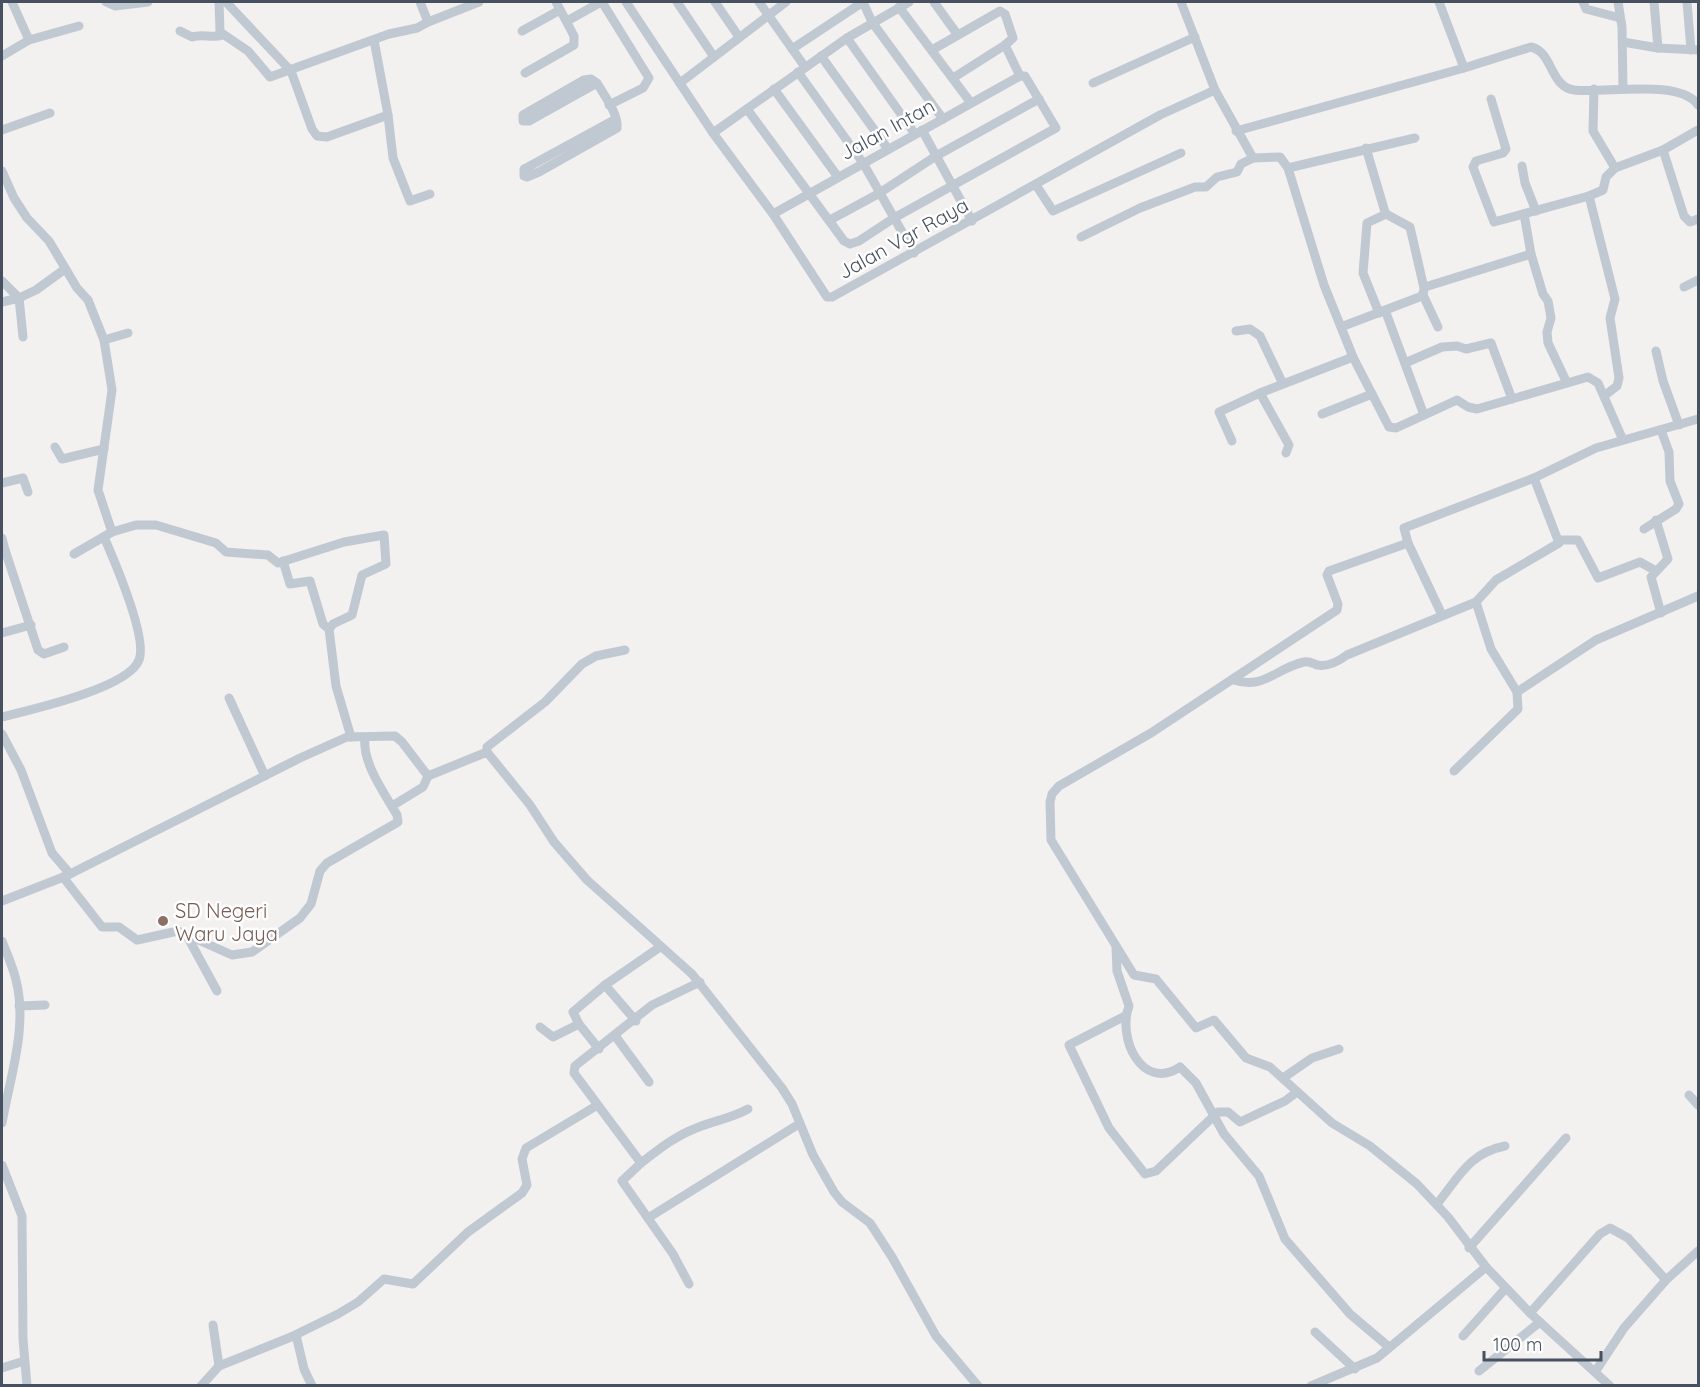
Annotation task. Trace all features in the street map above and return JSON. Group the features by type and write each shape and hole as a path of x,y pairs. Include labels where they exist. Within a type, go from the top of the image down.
{"street":[{"path":"12,2 29,40"},
{"path":"106,2 115,6 148,2"},
{"path":"219,2 219,28 222,35 248,51 270,77 291,72 374,40 417,28 479,2"},
{"path":"226,2 291,72 312,129 317,136 327,137 388,115"},
{"path":"420,2 428,22"},
{"path":"567,21 601,2 649,78 643,88 609,105"},
{"name":"Jalan Vgr Raya","path":"626,2 713,133 773,214 827,297 832,297 914,253 1160,116 1215,90"},
{"path":"676,2 714,57"},
{"path":"715,2 739,37"},
{"path":"759,2 792,49 802,69 863,163 878,194 914,253"},
{"path":"680,83 786,2"},
{"path":"792,49 863,2 872,22 944,119"},
{"path":"713,133 846,39 909,2"},
{"path":"934,2 957,34"},
{"path":"1181,2 1215,90 1253,158 1256,160 1280,157 1288,168 1323,285 1353,357 1389,427 1396,428 1457,400 1468,407 1477,409 1567,382 1592,378 1598,383 1623,440"},
{"path":"1438,2 1464,68"},
{"path":"1583,2 1586,9 1620,18"},
{"path":"1618,2 1623,42 1623,88"},
{"path":"1654,2 1658,48"},
{"path":"1623,42 1658,48 1695,50 1687,2"},
{"path":"522,32 558,6 574,36 574,45 525,74"},
{"path":"899,7 970,103"},
{"path":"932,50 957,34 1003,11 1013,38 953,78"},
{"path":"2,56 29,40 79,26"},
{"path":"180,31 192,37 199,34 214,37 222,35"},
{"path":"1094,83 1195,37"},
{"path":"846,39 936,156 972,221"},
{"path":"374,40 388,115 393,158 408,199 412,200 430,194"},
{"path":"747,109 844,241 849,244 859,241 894,218 1056,128 1025,76 1020,76 1005,45"},
{"path":"1236,131 1464,68 1531,47 1543,53 1559,82 1567,88 1575,90 1623,88 1684,93 1694,98 1698,105"},
{"path":"821,56 888,149"},
{"name":"Jalan Intan","path":"773,214 1020,76"},
{"path":"597,83 529,121 523,121 523,115 584,80 591,79 597,83 616,119 618,125 614,131 538,172 524,176 524,169 616,119"},
{"path":"774,89 838,177"},
{"path":"1594,89 1593,131 1615,168"},
{"path":"830,220 878,194 936,156 1039,99"},
{"path":"1491,99 1505,152 1476,161 1473,167 1494,222 1589,196 1603,190 1606,177 1615,168 1663,150 1698,130"},
{"path":"2,130 50,113"},
{"path":"1288,168 1415,138"},
{"path":"1366,148 1386,214 1410,227 1423,291 1438,327"},
{"path":"1663,150 1684,216 1690,222 1698,219"},
{"path":"1036,185 1053,211 1181,153"},
{"path":"1081,237 1142,207 1195,187 1206,187 1217,177 1237,172 1241,164 1253,158"},
{"path":"1522,166 1526,188 1536,211"},
{"path":"2,171 8,197 49,241 65,269 88,300 104,340 112,390 104,449 100,462 98,490 108,535 134,616 140,648 139,662 131,671 102,687 64,702 2,717"},
{"path":"1589,196 1615,299 1610,318 1619,378 1617,386 1604,396"},
{"path":"1386,214 1367,223 1363,273 1405,363 1424,415"},
{"path":"1524,214 1531,254 1543,294 1548,301 1551,318 1548,343 1567,382"},
{"path":"1341,327 1382,312 1423,291 1531,254"},
{"path":"2,302 19,298 36,290 65,269"},
{"path":"1684,287 1698,279"},
{"path":"2,281 19,298 23,337"},
{"path":"1236,331 1250,329 1260,336 1283,384"},
{"path":"104,340 128,333"},
{"path":"1405,363 1442,347 1457,346 1466,349 1491,343 1512,399"},
{"path":"1656,351 1663,381 1679,425"},
{"path":"1232,441 1219,412 1260,393 1353,357"},
{"path":"1260,393 1289,445 1286,453"},
{"path":"1322,414 1372,394"},
{"path":"1442,615 1408,543 1404,528 1534,478 1596,448 1698,419"},
{"path":"1644,529 1676,509 1679,504 1670,481 1669,452 1661,430"},
{"path":"55,447 62,459 104,449"},
{"path":"2,483 23,478 28,492"},
{"path":"1234,680 1252,684 1301,663 1311,662 1317,665 1337,663 1347,655 1476,602 1496,580 1556,547 1559,540 1534,478"},
{"path":"1656,520 1668,555 1664,565 1651,579 1661,613"},
{"path":"74,554 108,535 136,525 156,525 216,543 226,552 259,553 268,555 278,563 344,542 385,536 386,564 362,575 352,615 333,624 329,629"},
{"path":"2,538 4,551 32,625 36,646 41,653 64,647"},
{"path":"1559,540 1578,540 1598,578 1640,562 1656,571"},
{"path":"1408,543 1329,571 1327,575 1338,604 1337,610 1234,680 1119,753 1059,786 1052,794 1049,812 1051,840 1134,975 1156,979 1195,1028 1201,1028 1210,1020 1214,1020 1245,1058 1270,1068 1332,1123 1389,1161 1437,1204 1469,1248 1505,1289 1610,1386"},
{"path":"283,561 290,584 310,582 323,624 329,629 336,686 351,737"},
{"path":"1517,692 1596,640 1698,596"},
{"path":"1454,771 1516,713 1519,699 1491,649 1476,602"},
{"path":"2,633 32,625"},
{"path":"625,650 596,656 582,664 545,702 487,747 487,752 587,880 700,982 752,1053 782,1088 834,1192 842,1202 870,1223 892,1257 936,1336 978,1386"},
{"path":"229,698 265,776"},
{"path":"2,734 21,770 52,853 100,926 119,927 136,940 174,931 186,934 232,955 252,952 305,911 315,897 320,871 327,862 396,825 398,819 374,772 364,746 365,738"},
{"path":"2,901 67,875 321,748 351,737 389,736 399,739 428,776"},
{"path":"392,806 423,787 428,776 487,752"},
{"path":"186,934 218,991"},
{"path":"2,941 17,981 19,1006 19,1037 2,1118"},
{"path":"599,1049 579,1024 573,1012 605,985 660,947"},
{"path":"1116,947 1117,971 1129,1006 1125,1016 1127,1042 1138,1062 1160,1075 1170,1074 1180,1068 1196,1083 1224,1134 1259,1176 1285,1239 1350,1314 1389,1347"},
{"path":"641,1163 596,1106 574,1073 576,1066 616,1037 658,1001 700,982"},
{"path":"605,985 636,1020"},
{"path":"19,1006 45,1005"},
{"path":"1125,1016 1069,1045 1108,1128 1145,1174 1156,1171 1215,1114 1222,1110 1241,1122 1285,1101 1297,1092"},
{"path":"540,1027 553,1037 579,1024"},
{"path":"616,1037 649,1082"},
{"path":"1283,1078 1311,1058 1339,1049"},
{"path":"1689,1095 1698,1105"},
{"path":"201,1386 219,1366 296,1335 358,1302 384,1279 406,1285 418,1280 468,1232 522,1193 527,1185 522,1159 526,1148 596,1106"},
{"path":"689,1284 673,1254 622,1181 641,1163 679,1136 733,1118 748,1109"},
{"path":"648,1218 799,1124"},
{"path":"1469,1248 1566,1138"},
{"path":"1437,1204 1476,1156 1488,1149 1505,1146"},
{"path":"2,1165 22,1216 24,1361 27,1386"},
{"path":"1530,1312 1600,1234 1610,1228 1628,1238 1666,1280"},
{"path":"1595,1372 1624,1328 1666,1280 1698,1251"},
{"path":"1311,1386 1377,1358 1486,1267"},
{"path":"1463,1336 1505,1289"},
{"path":"1479,1371 1540,1322"},
{"path":"213,1325 219,1366"},
{"path":"1315,1332 1355,1369"},
{"path":"296,1335 304,1369 312,1386"},
{"path":"2,1368 24,1361"}],"place":[{"name":"SD Negeri Waru Jaya","path":"163,921"}]}
